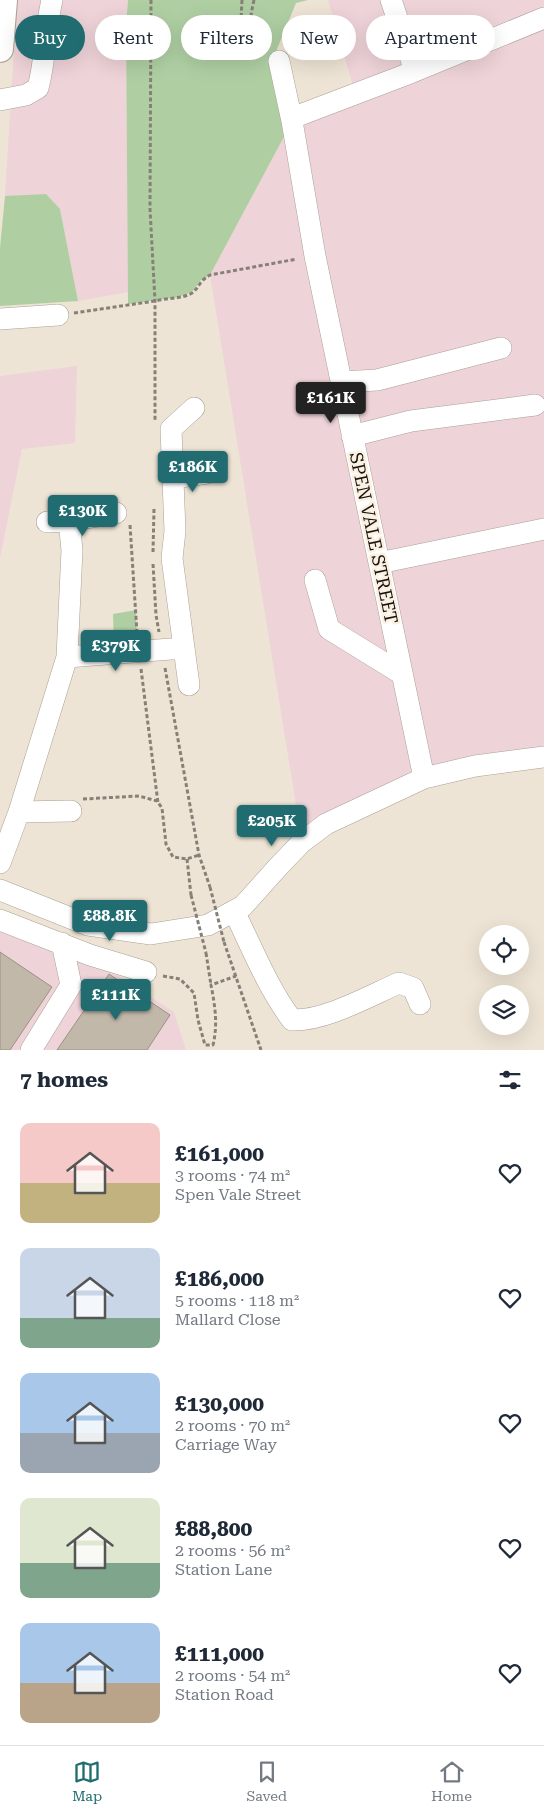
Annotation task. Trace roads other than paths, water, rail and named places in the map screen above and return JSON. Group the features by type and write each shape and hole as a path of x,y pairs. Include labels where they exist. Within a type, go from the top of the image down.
{"main road":[{"path":"0,49 4,0"}],"street":[{"path":"0,100 26,95 38,88 44,68 52,0"},
{"path":"390,0 415,71"},
{"path":"292,118 415,71 544,18"},
{"name":"SPEN VALE STREET","path":"279,61 292,118 315,256 424,778"},
{"path":"0,319 58,315"},
{"path":"341,382 377,380 501,348"},
{"path":"352,436 411,421 535,405"},
{"path":"189,685 172,558 175,531 171,429 194,408"},
{"path":"173,478 207,473"},
{"path":"47,522 69,521 116,513"},
{"path":"0,863 19,812 67,657 72,550 69,521"},
{"path":"379,563 544,529"},
{"path":"315,580 330,629 402,674"},
{"path":"67,657 184,648"},
{"path":"0,890 88,925 151,934 208,925 243,906 302,842 326,824 424,778 475,766 544,757"},
{"path":"19,812 71,811"},
{"path":"234,911 283,1008 292,1020 306,1020 352,1004 399,983 413,988 420,1004"},
{"path":"0,920 90,954 146,972"},
{"path":"31,1050 71,985 62,943"}]}
